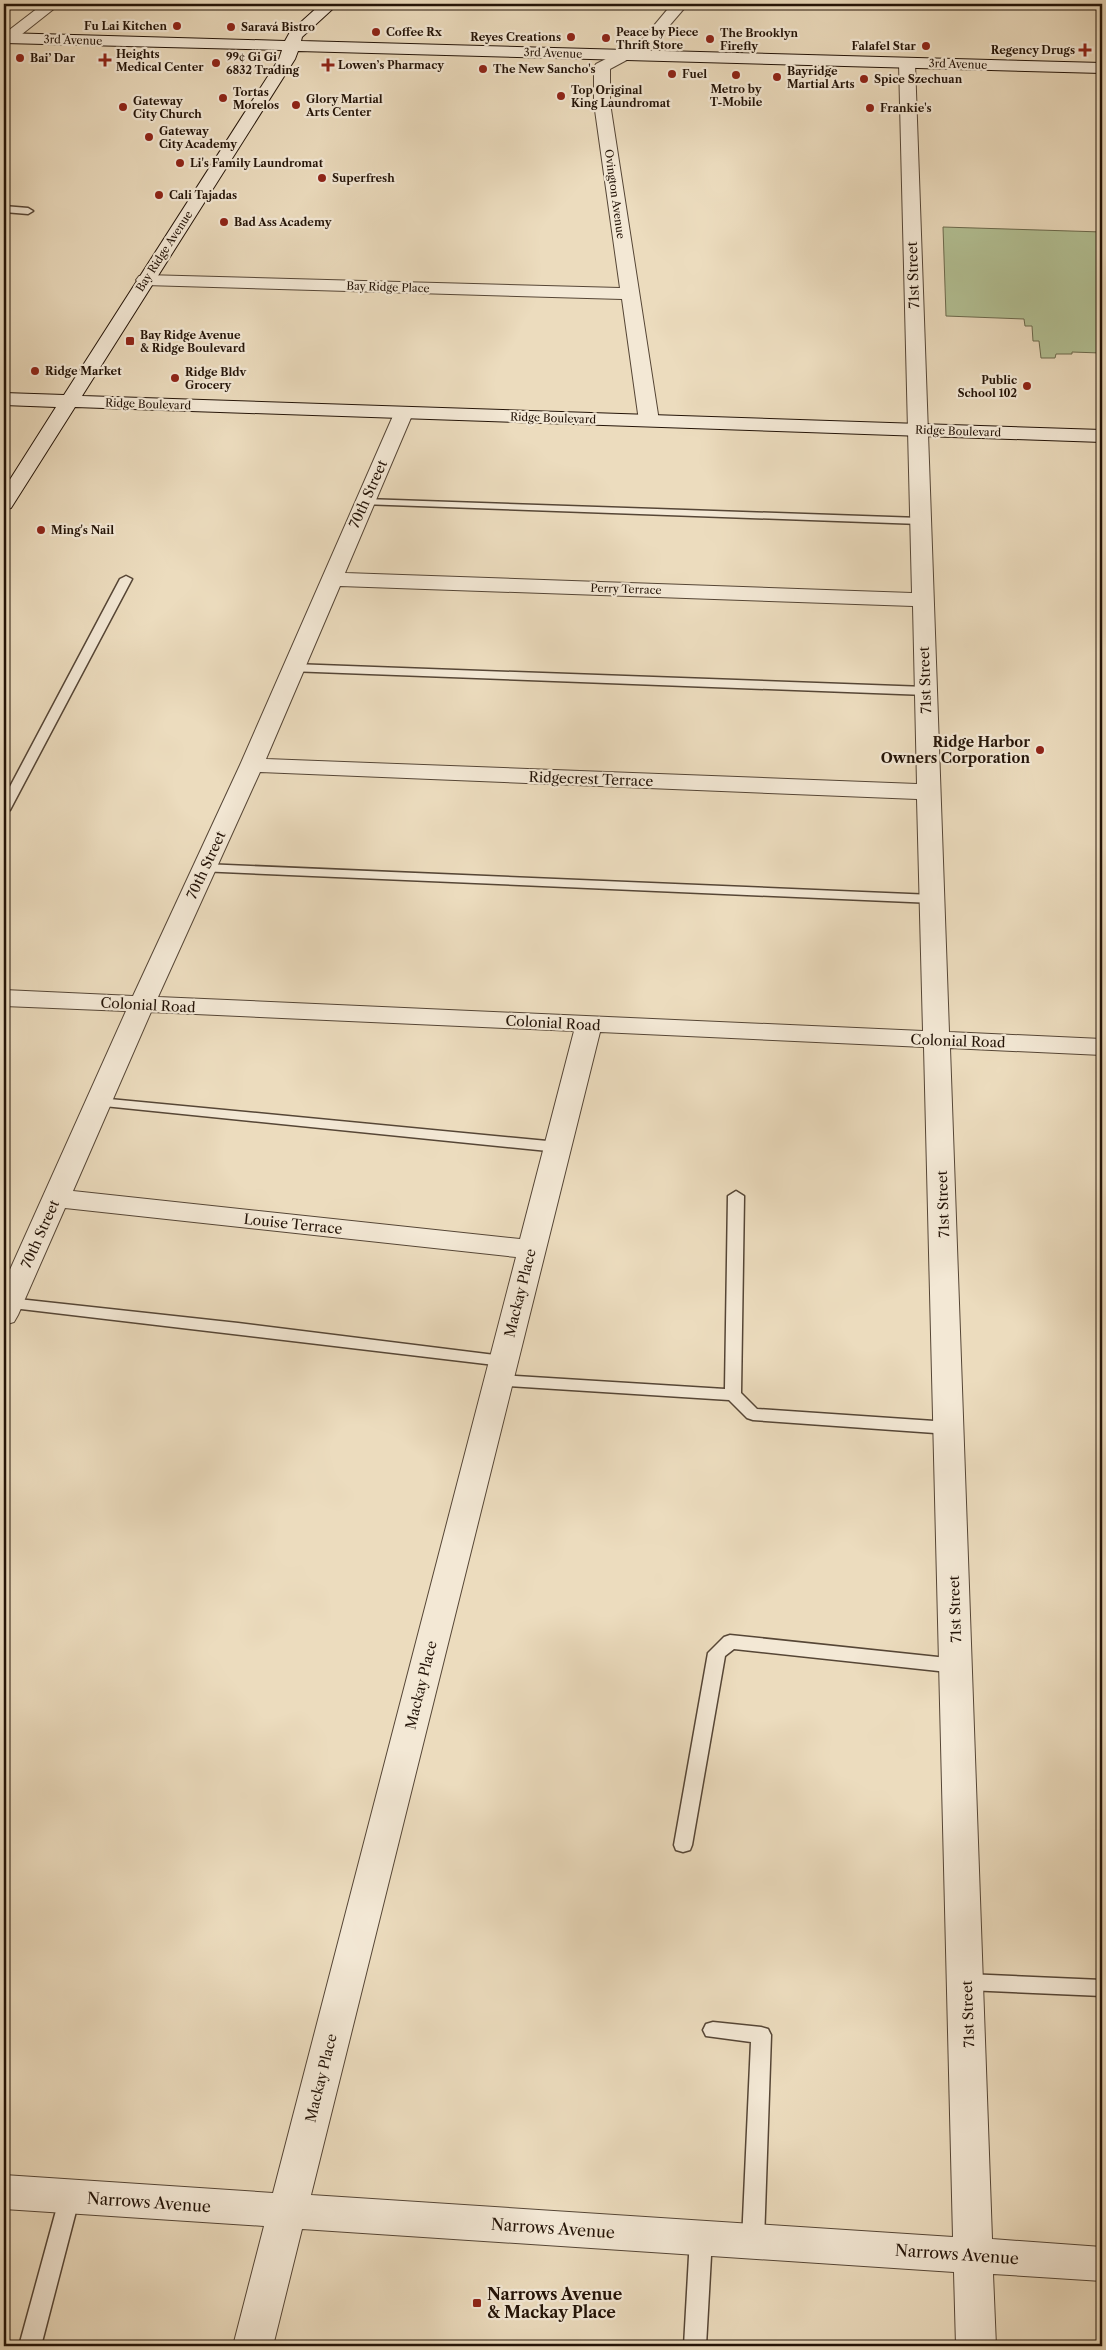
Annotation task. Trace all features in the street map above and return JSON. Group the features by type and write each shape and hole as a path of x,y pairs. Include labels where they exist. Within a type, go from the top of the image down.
{"street":[{"path":"6,38 52,4"},
{"name":"Bay Ridge Avenue","path":"4,504 287,58 296,35 330,4"},
{"name":"Ovington Avenue","path":"649,421 602,103 602,67 646,44 680,4"},
{"name":"3rd Avenue","path":"6,38 1102,68"},
{"name":"71st Street","path":"907,63 922,600 930,792 967,1982 976,2346"},
{"name":"Bay Ridge Place","path":"145,280 630,294"},
{"name":"Ridge Boulevard","path":"4,399 1102,436"},
{"name":"70th Street","path":"6,1309 142,1004 252,765 403,413"},
{"name":"Perry Terrace","path":"331,579 922,600"},
{"name":"Ridgecrest Terrace","path":"252,765 930,792"},
{"name":"Colonial Road","path":"4,998 1102,1047"},
{"name":"Mackay Place","path":"253,2346 589,1024"},
{"name":"Louise Terrace","path":"56,1198 531,1250"},
{"name":"Narrows Avenue","path":"4,2192 1102,2264"}],"lane":[{"path":"4,209 28,211"},
{"path":"365,502 920,521"},
{"path":"4,810 126,580"},
{"path":"294,668 926,691"},
{"path":"204,868 933,899"},
{"path":"99,1102 558,1147"},
{"path":"733,1395 736,1196"},
{"path":"6,1309 238,1328 500,1371 733,1395 753,1414 949,1428"},
{"path":"683,1845 717,1653 730,1642 957,1666"},
{"path":"967,1982 1102,1988"},
{"path":"713,2030 760,2035 752,2241"},
{"path":"30,2346 70,2196"},
{"path":"695,2346 701,2238"}],"green space":[{"path":"943,227 1102,232 1102,361 1100,353 1072,352 1072,354 1056,354 1055,358 1041,358 1039,341 1033,341 1032,326 1025,326 1024,319 946,316"}],"place":[{"name":"Fu Lai Kitchen","path":"177,26"},
{"name":"Saravá Bistro","path":"231,27"},
{"name":"Coffee Rx","path":"376,32"},
{"name":"Reyes Creations","path":"571,37"},
{"name":"Peace by Piece Thrift Store","path":"606,38"},
{"name":"The Brooklyn Firefly","path":"710,39"},
{"name":"Falafel Star","path":"926,46"},
{"name":"Regency Drugs","path":"1085,50"},
{"name":"Bai’ Dar","path":"20,58"},
{"name":"Heights Medical Center","path":"105,60"},
{"name":"99¢ Gi Gi 6832 Trading","path":"216,63"},
{"name":"Lowen’s Pharmacy","path":"328,65"},
{"name":"The New Sancho's","path":"483,69"},
{"name":"Fuel","path":"672,74"},
{"name":"Metro by T-Mobile","path":"736,75"},
{"name":"Bayridge Martial Arts","path":"777,77"},
{"name":"Spice Szechuan","path":"864,79"},
{"name":"Top Original King Laundromat","path":"561,96"},
{"name":"Tortas Morelos","path":"223,98"},
{"name":"Glory Martial Arts Center","path":"296,105"},
{"name":"Gateway City Church","path":"123,107"},
{"name":"Frankie's","path":"870,108"},
{"name":"Gateway City Academy","path":"149,137"},
{"name":"Li's Family Laundromat","path":"180,163"},
{"name":"Superfresh","path":"322,178"},
{"name":"Cali Tajadas","path":"159,195"},
{"name":"Bad Ass Academy","path":"224,222"},
{"name":"Bay Ridge Avenue & Ridge Boulevard","path":"130,341"},
{"name":"Ridge Market","path":"35,371"},
{"name":"Ridge Bldv Grocery","path":"175,378"},
{"name":"Public School 102","path":"1027,386"},
{"name":"Ming's Nail","path":"41,530"},
{"name":"Ridge Harbor Owners Corporation","path":"1040,750"},
{"name":"Narrows Avenue & Mackay Place","path":"477,2303"}]}
